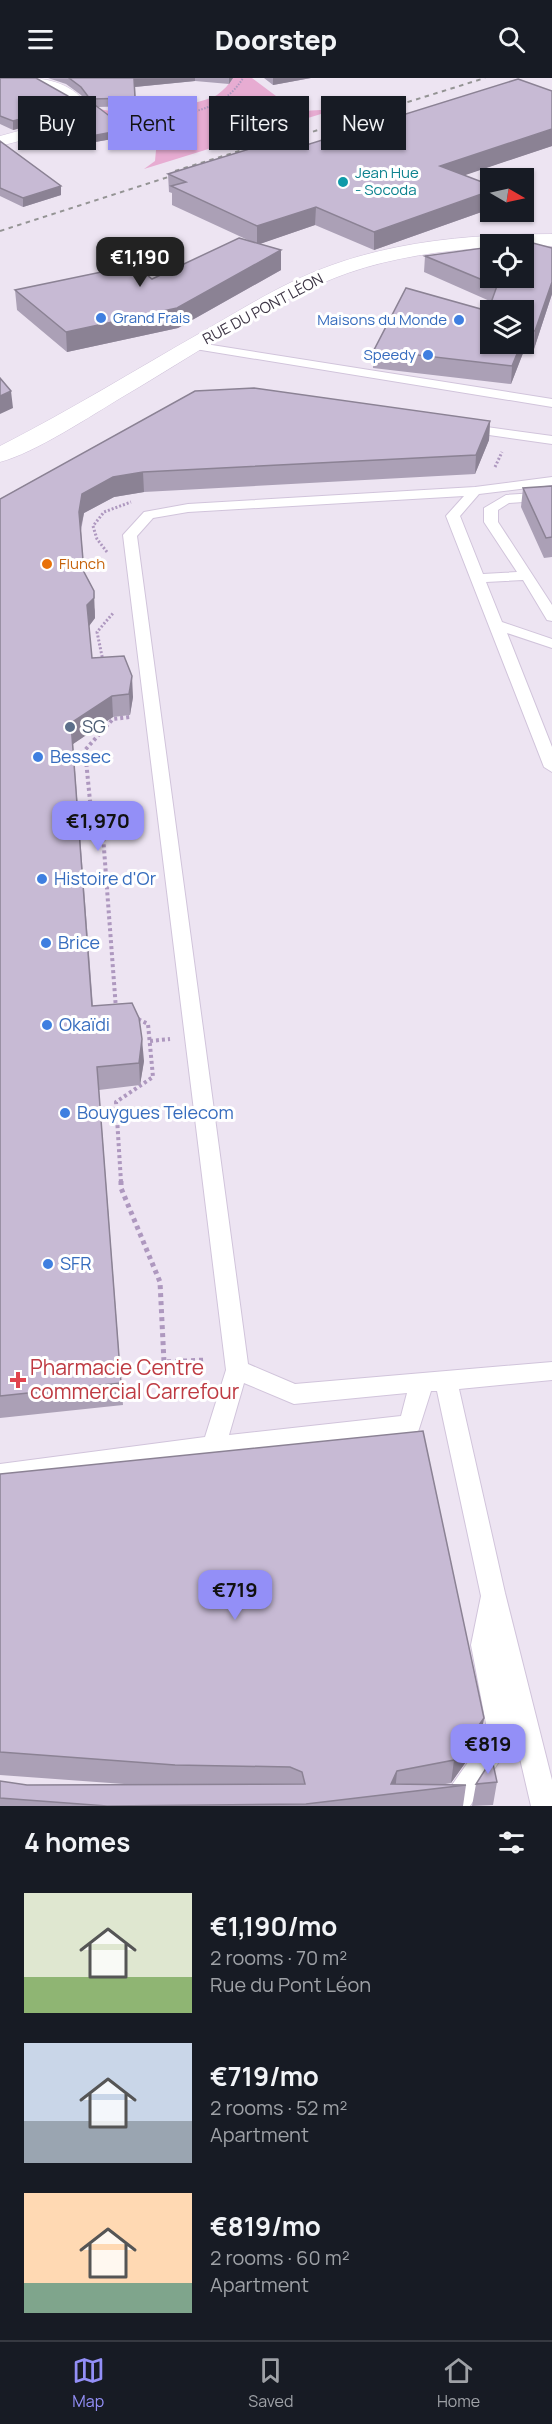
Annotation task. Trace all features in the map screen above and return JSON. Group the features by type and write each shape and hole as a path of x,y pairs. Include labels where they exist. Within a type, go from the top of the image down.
{"street":[{"path":"35,78 69,96"},
{"path":"0,141 18,136"},
{"name":"RUE DU PONT LÉON","path":"0,455 275,299 340,269 400,254 450,247 520,239 552,240"}],"lane":[{"path":"193,346 552,403"},
{"path":"451,426 552,440"},
{"path":"214,1446 237,1370 130,535 149,515 188,508 475,491 552,481"},
{"path":"475,491 453,516 552,767"},
{"path":"550,612 491,522 491,508 506,499 552,496"},
{"path":"478,578 527,576"},
{"path":"497,625 552,644"},
{"path":"237,1370 294,1394 552,1371"},
{"path":"0,1474 214,1446 410,1425 434,1381"},
{"path":"434,1381 493,1593 545,1806"},
{"path":"405,1806 459,1797 502,1737 483,1645 493,1593"}],"path":[{"path":"96,115 145,115 201,109 222,101 237,89 243,78"},
{"path":"150,1041 175,1039"}],"shaded area":[{"path":"233,78 252,78 276,96 214,96"},
{"path":"209,98 209,149 144,169 155,161 156,150 197,150 197,102"},
{"path":"99,108 108,111 108,117 99,111"},
{"path":"321,110 321,114 309,118 309,111"}],"building":[{"path":"0,78 36,78 68,96 18,96 18,120 13,121 0,116"},
{"path":"69,78 145,78 134,79 135,96 108,96 108,99 96,99 96,96 88,96 81,87"},
{"name":"Jean Hue - Socoda","path":"518,79 552,91 552,129 440,166 480,181 480,195 374,232 316,207 257,226 171,186 186,182 168,174 246,150 309,150 309,144 321,140 321,150 406,150 406,114"},
{"path":"96,106 108,115 108,133 96,135"},
{"path":"0,141 61,186 23,198 0,188"},
{"path":"239,238 281,250 177,308 66,332 15,290 135,265 152,279"},
{"path":"534,243 552,248 552,282 535,331 534,300 492,300 496,288 534,288"},
{"path":"480,248 480,279 425,256"},
{"path":"406,288 480,309 480,354 517,354 512,366 374,350"},
{"path":"0,378 11,391 0,396"},
{"path":"254,388 490,421 476,455 143,472 113,477 82,494 79,512 84,572 94,591 94,598 87,605 92,658 124,656 132,676 129,694 112,696 71,723 92,1006 132,1003 139,1018 142,1039 139,1063 97,1067 121,1383 0,1396 0,499 195,391"},
{"path":"552,486 552,537 546,538 523,488"},
{"path":"423,1431 484,1718 454,1760 397,1771 391,1784 466,1785 306,1804 107,1806 0,1798 0,1781 27,1785 305,1784 302,1772 290,1767 175,1765 0,1752 0,1474"},
{"path":"492,1759 497,1782 476,1784"}],"railway":[{"path":"309,133 485,78"},
{"path":"175,171 243,150"},
{"path":"0,231 184,172"}],"place":[{"name":"Jean Hue - Socoda","path":"343,182"},
{"name":"Grand Frais","path":"101,318"},
{"name":"Maisons du Monde","path":"459,320"},
{"name":"Speedy","path":"428,355"},
{"name":"Flunch","path":"47,564"},
{"name":"SG","path":"70,727"},
{"name":"Bessec","path":"38,757"},
{"name":"Histoire d'Or","path":"42,879"},
{"name":"Brice","path":"46,943"},
{"name":"Okaïdi","path":"47,1025"},
{"name":"Bouygues Telecom","path":"65,1113"},
{"name":"SFR","path":"48,1264"},
{"name":"Pharmacie Centre commercial Carrefour","path":"18,1380"}]}
